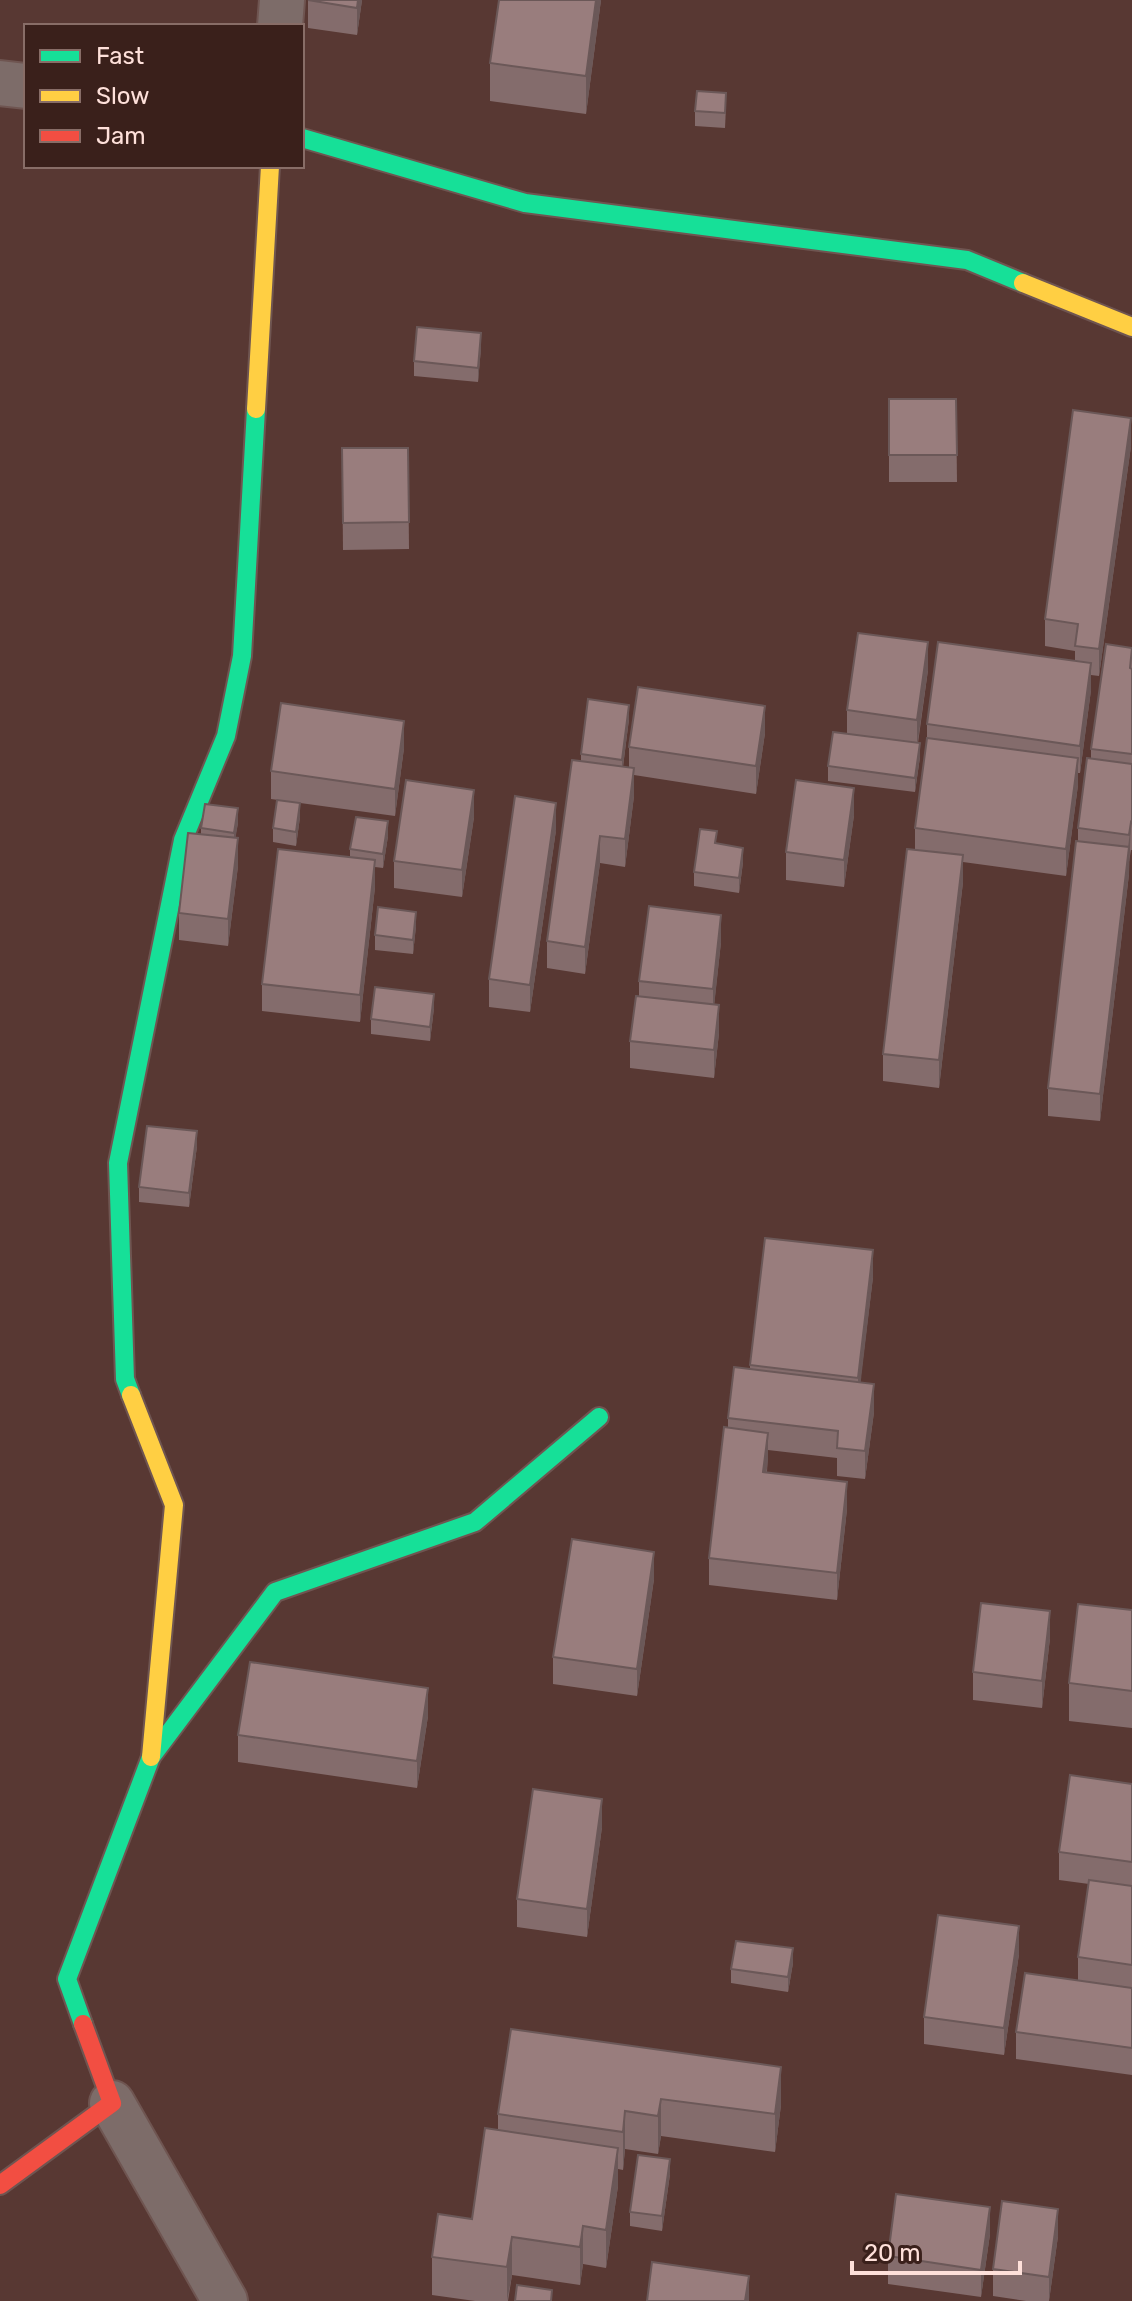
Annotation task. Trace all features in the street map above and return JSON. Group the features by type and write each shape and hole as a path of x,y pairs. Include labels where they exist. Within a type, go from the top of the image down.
{"street":[{"path":"280,24 282,0"},
{"path":"0,83 24,86"},
{"path":"304,139 525,203 967,260 1132,327"},
{"path":"225,2301 112,2103 67,1979 151,1757 174,1505 125,1379 118,1163 183,840 226,736 242,656 270,168"},
{"path":"151,1757 275,1592 475,1522 599,1417"},
{"path":"0,2185 112,2103"}],"building":[{"path":"308,0 358,0 357,8"},
{"path":"499,0 596,0 586,76 490,63"},
{"path":"697,91 726,93 725,113 695,111"},
{"path":"417,327 481,333 478,368 414,361"},
{"path":"889,399 956,399 957,455 889,455"},
{"path":"1073,410 1131,418 1099,649 1075,646 1078,624 1045,619"},
{"path":"342,448 408,448 409,522 343,523"},
{"path":"858,633 928,642 917,720 847,710"},
{"path":"938,642 1091,663 1080,746 927,724"},
{"path":"1106,644 1132,648 1132,754 1091,749"},
{"path":"638,687 765,706 756,766 629,747"},
{"path":"588,699 629,705 622,760 581,754"},
{"path":"281,703 404,721 395,789 271,771"},
{"path":"833,732 920,743 915,778 828,766"},
{"path":"927,738 1078,758 1066,849 915,828"},
{"path":"1087,758 1132,764 1132,823 1129,835 1078,828"},
{"path":"572,760 634,768 625,839 600,836 585,947 547,941"},
{"path":"406,780 474,790 462,870 394,861"},
{"path":"796,780 854,788 844,860 786,852"},
{"path":"515,796 556,803 530,985 489,979"},
{"path":"277,800 300,803 296,832 273,828"},
{"path":"205,804 238,808 234,833 201,828"},
{"path":"356,817 388,821 383,854 350,849"},
{"path":"700,829 717,831 715,843 743,848 739,878 694,872"},
{"path":"188,833 238,838 228,919 179,913"},
{"path":"1076,841 1129,847 1100,1094 1048,1088"},
{"path":"278,849 375,860 360,995 262,984"},
{"path":"907,849 963,855 939,1060 883,1054"},
{"path":"649,906 721,915 713,989 639,981"},
{"path":"378,907 416,912 413,940 375,935"},
{"path":"375,987 434,994 430,1027 371,1019"},
{"path":"636,996 719,1005 714,1050 630,1041"},
{"path":"147,1126 197,1131 189,1193 139,1187"},
{"path":"765,1238 873,1250 858,1378 750,1365"},
{"path":"734,1367 874,1384 865,1451 837,1448 838,1431 728,1418"},
{"path":"724,1427 768,1433 763,1472 847,1482 837,1573 709,1558"},
{"path":"572,1539 654,1552 637,1669 553,1657"},
{"path":"981,1603 1050,1611 1042,1681 973,1672"},
{"path":"1078,1604 1132,1610 1132,1691 1069,1683"},
{"path":"250,1662 428,1688 417,1761 238,1735"},
{"path":"1070,1775 1132,1784 1132,1862 1059,1852"},
{"path":"533,1789 602,1799 587,1909 517,1899"},
{"path":"1089,1880 1132,1886 1132,1965 1078,1957"},
{"path":"938,1915 1019,1926 1004,2028 924,2017"},
{"path":"736,1941 793,1948 788,1977 731,1969"},
{"path":"1025,1973 1132,1988 1132,2048 1016,2032"},
{"path":"511,2029 781,2067 775,2114 661,2099 658,2116 625,2111 623,2132 498,2114"},
{"path":"485,2128 618,2148 606,2230 583,2226 580,2247 512,2237 507,2267 432,2257 438,2214 472,2219"},
{"path":"638,2155 670,2159 662,2216 630,2212"},
{"path":"896,2194 990,2207 981,2270 888,2256"},
{"path":"1002,2201 1058,2209 1049,2277 993,2269"},
{"path":"652,2262 749,2276 745,2301 647,2301"},
{"path":"517,2285 552,2290 551,2301 515,2301"}],"traffic: fast":[{"path":"304,139 525,203 967,260 1023,283"},
{"path":"131,1395 125,1379 118,1163 183,840 226,736 242,656 256,409"},
{"path":"83,2024 67,1979 151,1757 275,1592 475,1522 599,1417"}],"traffic: slow":[{"path":"256,409 270,168"},
{"path":"1023,283 1132,327"},
{"path":"131,1395 174,1505 151,1757"}],"traffic: jam":[{"path":"0,2185 112,2103 83,2024"}]}
